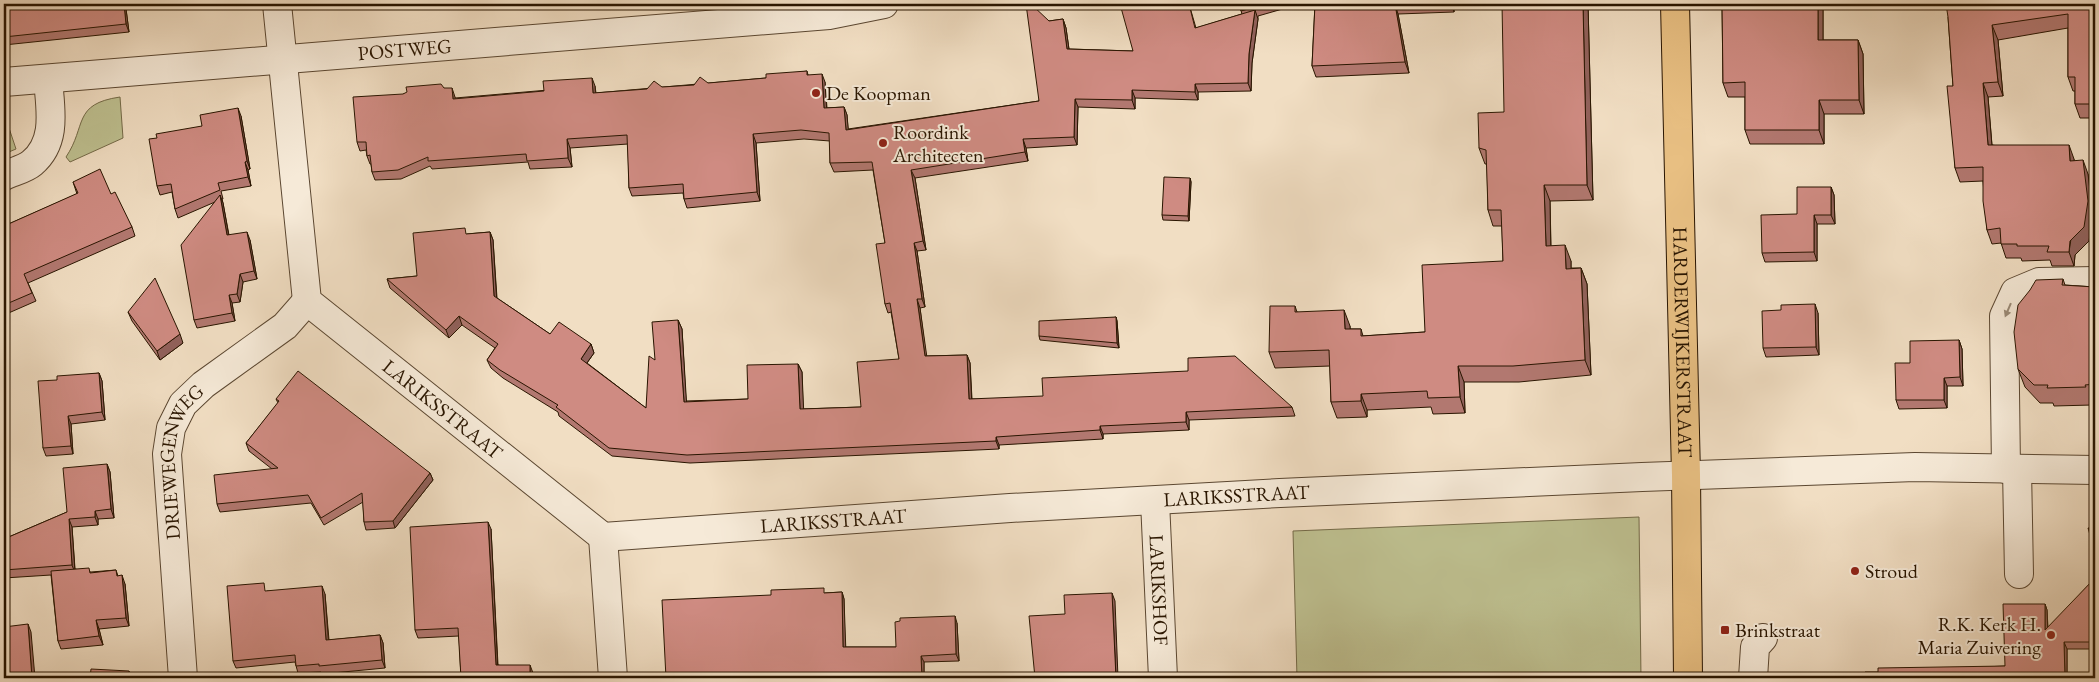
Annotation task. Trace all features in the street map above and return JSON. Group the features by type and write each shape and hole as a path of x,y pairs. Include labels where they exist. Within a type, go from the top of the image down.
{"main road":[{"name":"HARDERWIJKERSTRAAT","path":"1675,4 1686,475 1688,678"}],"street":[{"path":"277,4 308,301"},
{"name":"POSTWEG","path":"4,82 829,15 884,4"},
{"path":"4,176 32,164 45,148 52,130 48,78"},
{"path":"2019,574 2011,469 2004,316 2015,292 2039,282 2095,280"},
{"name":"LARIKSSTRAAT","path":"308,301 603,537 1000,509 1280,493 1686,475"},
{"name":"DRIEWEGENWEG","path":"183,678 167,454 171,428 183,404 285,326 308,301"},
{"path":"1686,475 1915,467 2095,470"},
{"name":"LARIKSHOF","path":"1155,501 1163,678"},
{"path":"603,537 613,678"},
{"path":"1753,678 1755,647 1763,638"}],"green space":[{"path":"120,97 123,138 70,162 66,157 87,111 105,100"},
{"path":"4,113 16,149 4,154"},
{"path":"2090,502 2095,502 2095,553 2091,549"},
{"path":"1639,517 1641,678 1297,678 1293,531"}],"building":[{"path":"4,4 124,4 126,24 4,37"},
{"path":"1026,4 1031,4 1049,21 1063,19 1067,49 1133,51 1120,4 1189,4 1195,28 1255,10 1249,54 1248,83 1195,84 1195,92 1132,90 1132,100 1075,99 1074,137 1023,139 1025,152 911,170 923,241 914,243 922,299 917,299 925,356 967,355 969,399 1043,396 1042,378 1188,371 1188,358 1235,356 1292,407 1186,412 1186,422 1100,426 1100,430 996,437 996,441 687,455 609,448 556,407 558,405 487,360 498,344 459,316 446,330 387,279 417,276 413,233 465,228 466,234 490,232 494,296 550,334 559,322 591,344 581,359 646,408 649,356 655,360 652,322 678,320 684,402 748,399 747,365 798,364 800,409 861,407 857,362 899,359 890,303 885,304 876,244 885,243 872,162 830,163 829,133 801,130 753,134 757,192 684,199 683,184 629,188 627,135 567,139 568,158 527,161 526,154 428,161 428,157 398,170 372,172 370,155 367,156 366,142 357,142 353,97 403,94 407,92 406,87 441,84 444,88 452,88 453,99 544,91 543,81 592,78 593,93 647,89 654,81 662,87 694,85 700,77 708,83 766,78 766,74 807,71 807,75 822,74 824,108 844,107 846,130 1039,101"},
{"path":"1239,4 1266,4 1241,11"},
{"path":"1315,4 1395,4 1405,62 1312,66"},
{"path":"1502,4 1583,4 1587,185 1544,185 1546,246 1565,245 1566,269 1581,268 1585,360 1513,366 1458,366 1460,397 1428,398 1427,391 1361,394 1361,401 1331,402 1329,350 1269,352 1270,306 1295,306 1295,312 1344,310 1345,329 1361,329 1361,336 1425,332 1422,265 1503,261 1501,210 1488,210 1486,150 1479,148 1478,113 1504,112"},
{"path":"1722,4 1818,4 1818,40 1858,40 1859,100 1819,100 1819,130 1745,130 1745,82 1723,83"},
{"path":"1946,4 2095,4 2095,104 2075,104 2075,77 2068,77 2068,14 1992,25 1998,82 1983,83 1988,145 2069,145 2070,161 2083,160 2088,201 2084,227 2070,241 2069,252 2047,252 2049,246 2001,244 2000,228 1987,230 1983,201 1983,167 1955,168 1947,86 1953,86"},
{"path":"238,108 248,177 218,183 220,190 175,209 171,184 157,186 149,139 157,138 156,134 202,126 200,115"},
{"path":"100,169 111,194 115,192 132,227 24,274 32,293 4,305 4,236 6,235 4,226 78,193 73,182"},
{"path":"1164,177 1190,178 1188,216 1162,215"},
{"path":"1797,187 1831,187 1831,215 1814,215 1814,252 1762,253 1761,215 1797,214"},
{"path":"220,195 227,235 247,232 254,271 240,274 237,294 229,295 232,313 194,320 181,245"},
{"path":"155,278 180,334 157,351 128,312"},
{"path":"2063,279 2062,285 2095,287 2095,384 2085,385 2086,387 2047,388 2048,385 2034,385 2018,369 2014,332 2018,305 2036,280"},
{"path":"1815,304 1816,347 1763,348 1762,311 1781,310 1781,305"},
{"path":"1116,317 1117,343 1039,336 1039,321"},
{"path":"1959,340 1960,377 1944,378 1944,400 1896,400 1895,363 1910,363 1910,341"},
{"path":"298,371 430,473 393,521 364,522 362,493 321,518 308,495 217,504 214,475 278,468 246,443 279,401 276,399"},
{"path":"99,373 102,412 68,416 71,446 43,448 38,381 57,380 57,376"},
{"path":"107,464 111,509 95,511 95,517 69,519 72,565 4,570 4,539 67,512 63,468"},
{"path":"488,522 496,665 530,665 530,678 461,678 458,628 415,630 410,527"},
{"path":"2088,528 2095,530 2095,535"},
{"path":"89,568 90,573 116,570 117,576 122,575 126,618 96,620 99,636 58,641 51,571"},
{"name":"R.K. Kerk H. Maria Zuivering","path":"2095,578 2095,642 2064,642 2065,678 1865,678 1865,672 1878,672 1878,668 2005,666 2003,604 2045,604 2045,630"},
{"path":"264,583 265,591 322,586 326,640 380,635 382,660 319,666 319,664 296,666 295,655 233,661 227,586"},
{"path":"824,588 824,593 842,592 843,647 896,647 895,622 900,621 900,618 955,616 956,654 921,656 922,678 666,678 662,600 771,595 771,590"},
{"path":"1112,593 1116,678 1035,678 1029,616 1065,614 1064,595"},
{"path":"28,624 32,678 4,678 4,627"},
{"path":"91,669 129,671 128,678 90,678"}],"place":[{"name":"De Koopman","path":"816,93"},
{"name":"Roordink Architecten","path":"883,143"},
{"name":"Stroud","path":"1855,571"},
{"name":"Brinkstraat","path":"1725,630"},
{"name":"R.K. Kerk H. Maria Zuivering","path":"2051,635"}]}
